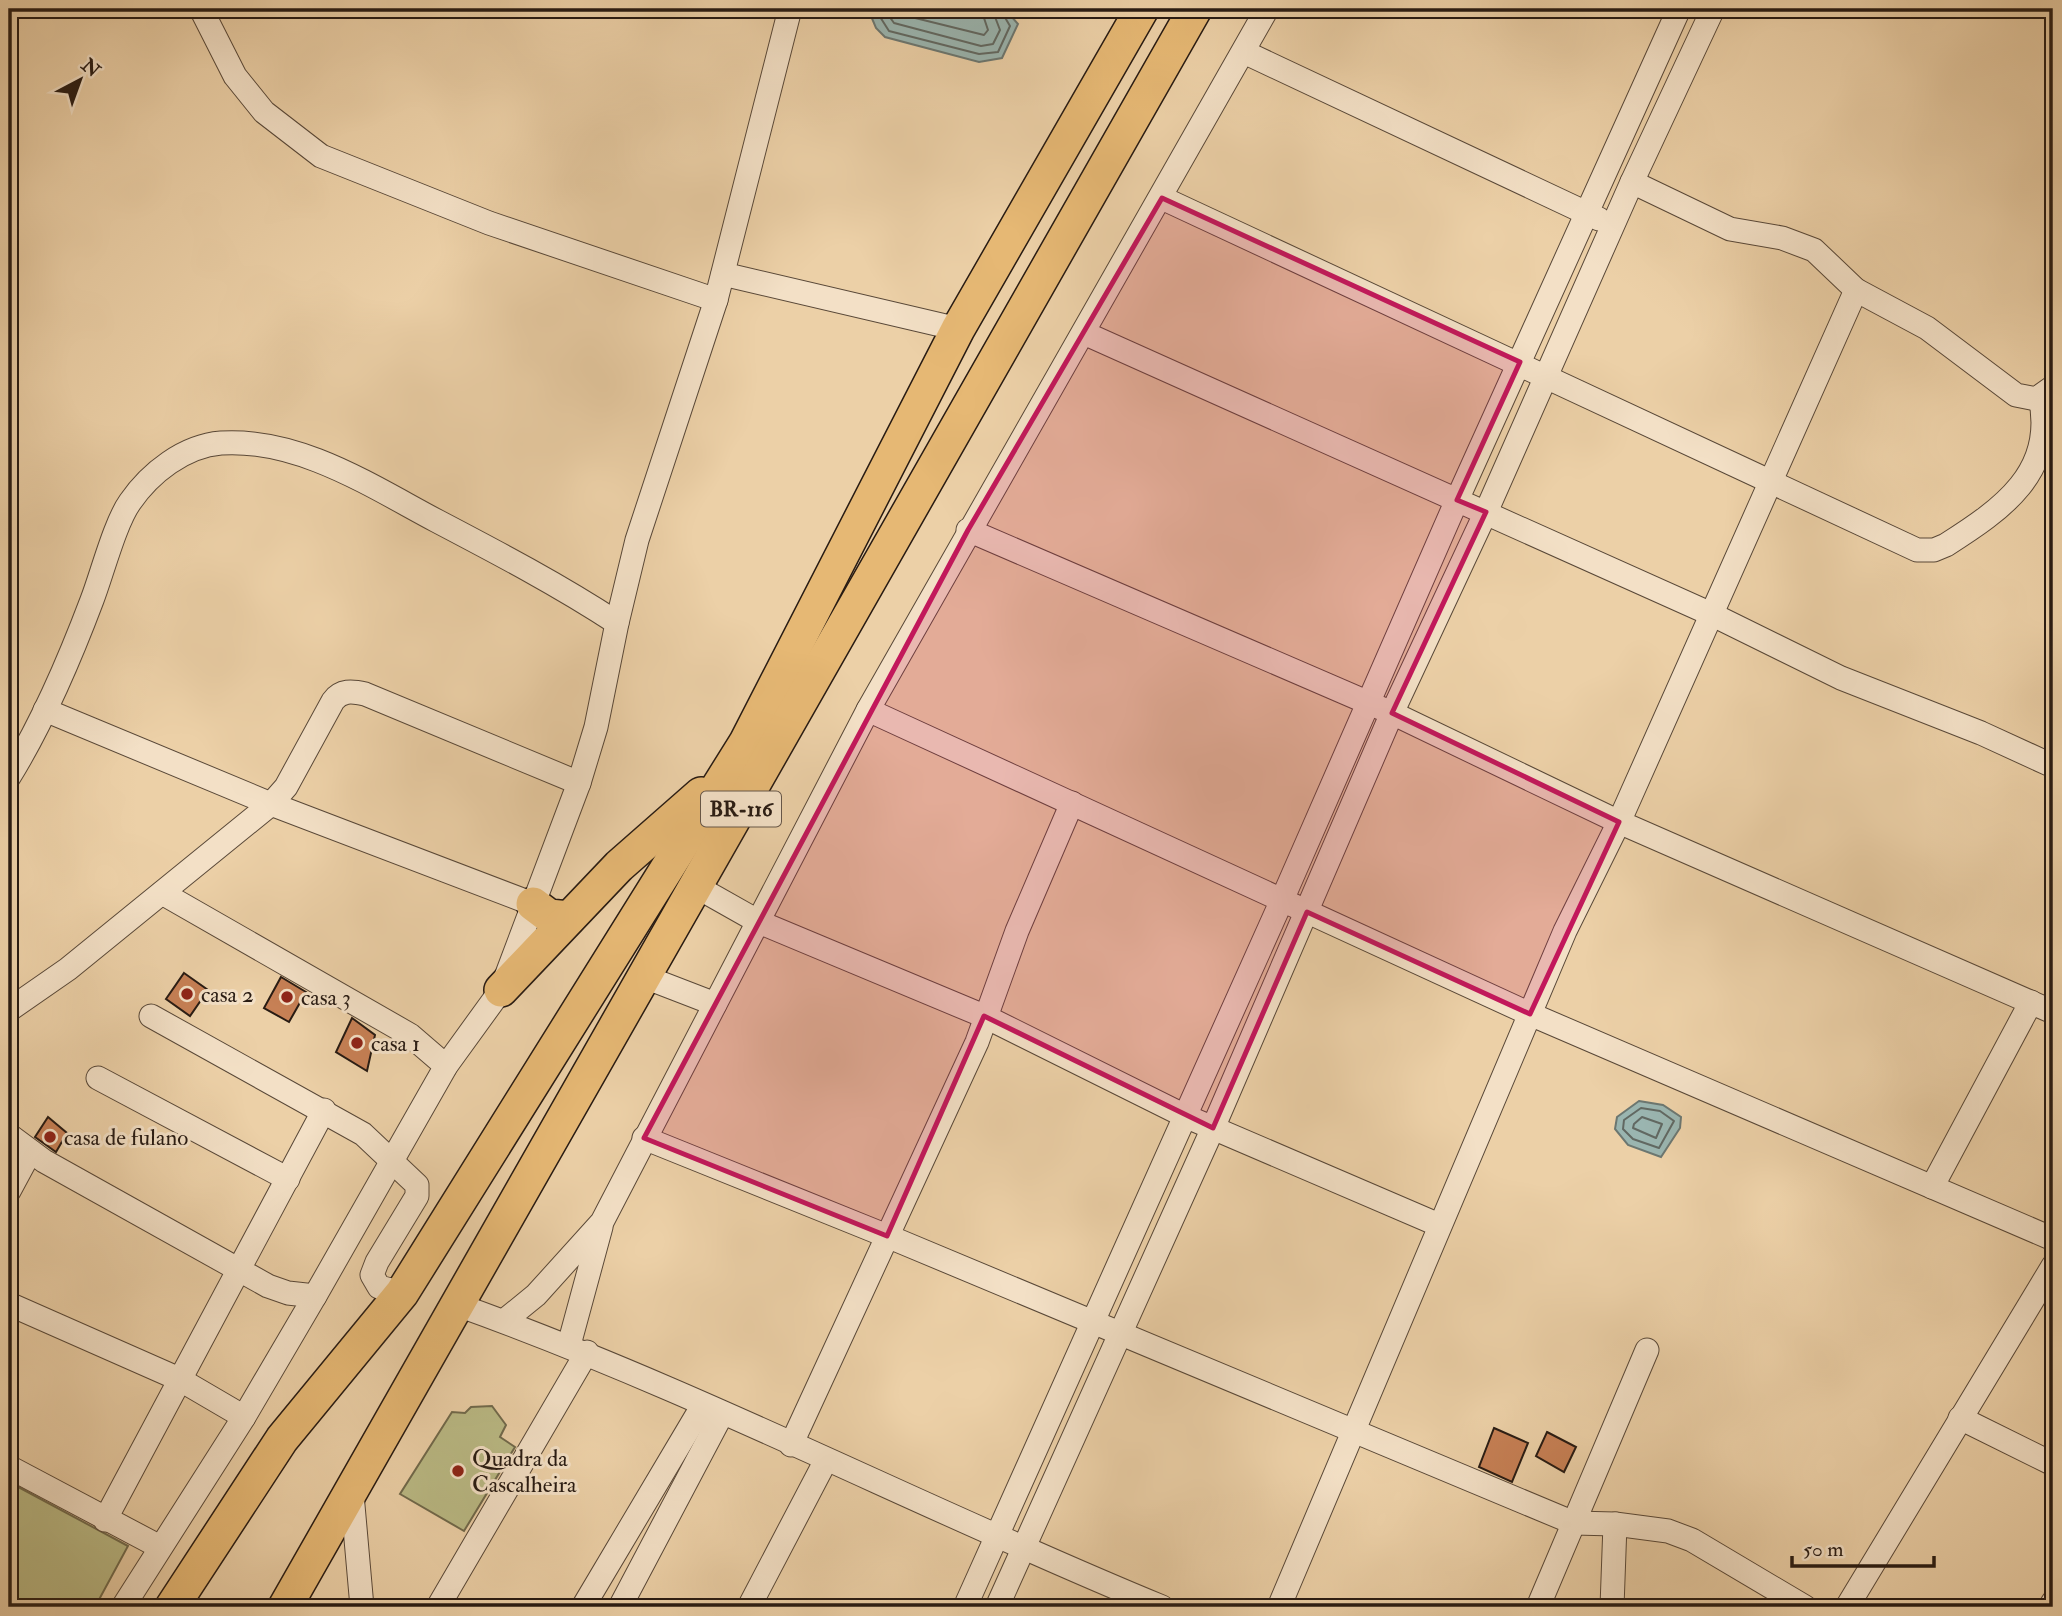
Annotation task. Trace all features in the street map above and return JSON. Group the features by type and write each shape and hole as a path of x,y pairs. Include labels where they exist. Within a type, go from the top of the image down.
{"highway":[{"path":"172,1607 282,1439 402,1293 746,742 958,328 1142,9"},
{"name":"BR-116","path":"285,1607 352,1494 1195,9"},
{"path":"501,990 619,866 727,772"},
{"path":"533,904 549,916 569,918"}],"street":[{"path":"201,9 234,76 264,112 321,156 489,223 716,300"},
{"path":"505,1321 536,1295 602,1222 868,710 968,530 1162,198 1267,9"},
{"path":"998,1607 1118,1332 1213,1128 1392,713 1486,512 1632,182 1713,9"},
{"path":"123,1607 244,1417 393,1163 446,1066 501,990 579,783 596,727 617,623 664,453 716,300 793,12"},
{"path":"965,1607 1282,900 1366,702 1676,16 1700,35"},
{"path":"1244,52 1613,226"},
{"path":"1632,182 1730,229 1782,238 1806,246 1829,262 1856,290 1927,328 2016,396 2030,400 2047,392"},
{"path":"1162,198 1520,362 1917,550 1934,550 1998,511 2019,488 2032,469 2043,442 2047,392"},
{"path":"723,274 958,328"},
{"path":"1279,1607 1438,1225 1565,931 1619,822 1856,290"},
{"path":"1084,333 1711,614 1841,678 1981,733 2053,766"},
{"path":"9,777 45,710 88,612 128,504 146,481 164,467 186,453 218,443 253,444 288,451 338,470 509,559 617,623"},
{"path":"968,530 1392,713 1619,822 2053,1012"},
{"path":"9,1010 68,969 271,804 298,767 335,697 350,691 365,694 579,783"},
{"path":"45,710 271,804 533,904"},
{"path":"868,710 1530,1014 2053,1240"},
{"path":"791,1445 977,1042 984,1016 1072,803"},
{"path":"697,887 760,922 984,1016 1185,1116 1438,1225"},
{"path":"162,893 410,1035 446,1066"},
{"path":"645,977 715,1004"},
{"path":"1932,1187 2031,1002"},
{"path":"151,1016 363,1134 416,1185 417,1196 372,1275 379,1287 402,1293"},
{"path":"98,1078 288,1179"},
{"path":"105,1520 324,1110"},
{"path":"9,1135 30,1152 240,1270 288,1293 315,1296"},
{"path":"644,1138 887,1236 1574,1523 1615,1524 1668,1531 1692,1540 1805,1607"},
{"path":"9,1191 30,1152"},
{"path":"438,1607 578,1349 602,1222"},
{"path":"1847,1607 2053,1266"},
{"path":"9,1304 179,1379 244,1417"},
{"path":"458,1305 578,1349 1023,1550 1162,1607"},
{"path":"1538,1607 1647,1350"},
{"path":"583,1607 712,1409"},
{"path":"620,1607 712,1409"},
{"path":"1961,1418 2053,1464"},
{"path":"749,1607 826,1460"},
{"path":"9,1467 160,1547"},
{"path":"352,1494 362,1607"},
{"path":"1612,1607 1615,1524"},
{"path":"2050,1607 2053,1602"}],"highlighted area":[{"path":"1162,198 1520,362 1457,500 1486,512 1392,713 1619,822 1530,1014 1307,912 1213,1128 984,1016 887,1236 644,1138 968,530"}],"green space":[{"name":"Quadra da Cascalheira","path":"492,1406 506,1425 500,1437 515,1447 464,1531 400,1494 452,1412 465,1413 471,1407"},
{"path":"9,1482 128,1546 95,1607 9,1607"}],"water":[{"path":"868,9 1005,9 1018,24 1002,58 979,62 885,37 876,28"},
{"path":"1639,1101 1663,1105 1681,1117 1680,1128 1661,1157 1628,1145 1615,1129 1617,1117"}],"building":[{"name":"casa 2","path":"184,973 208,990 190,1016 166,999"},
{"name":"casa 3","path":"281,977 306,992 289,1022 264,1008"},
{"name":"casa 1","path":"352,1018 375,1035 367,1071 336,1052"},
{"name":"casa de fulano","path":"48,1117 67,1133 56,1152 35,1137"},
{"path":"1494,1428 1528,1443 1512,1482 1479,1467"},
{"path":"1547,1432 1576,1447 1564,1472 1536,1456"}],"place":[{"name":"casa 2","path":"187,994"},
{"name":"casa 3","path":"287,997"},
{"name":"casa 1","path":"357,1043"},
{"name":"casa de fulano","path":"50,1137"},
{"name":"Quadra da Cascalheira","path":"458,1471"}]}
